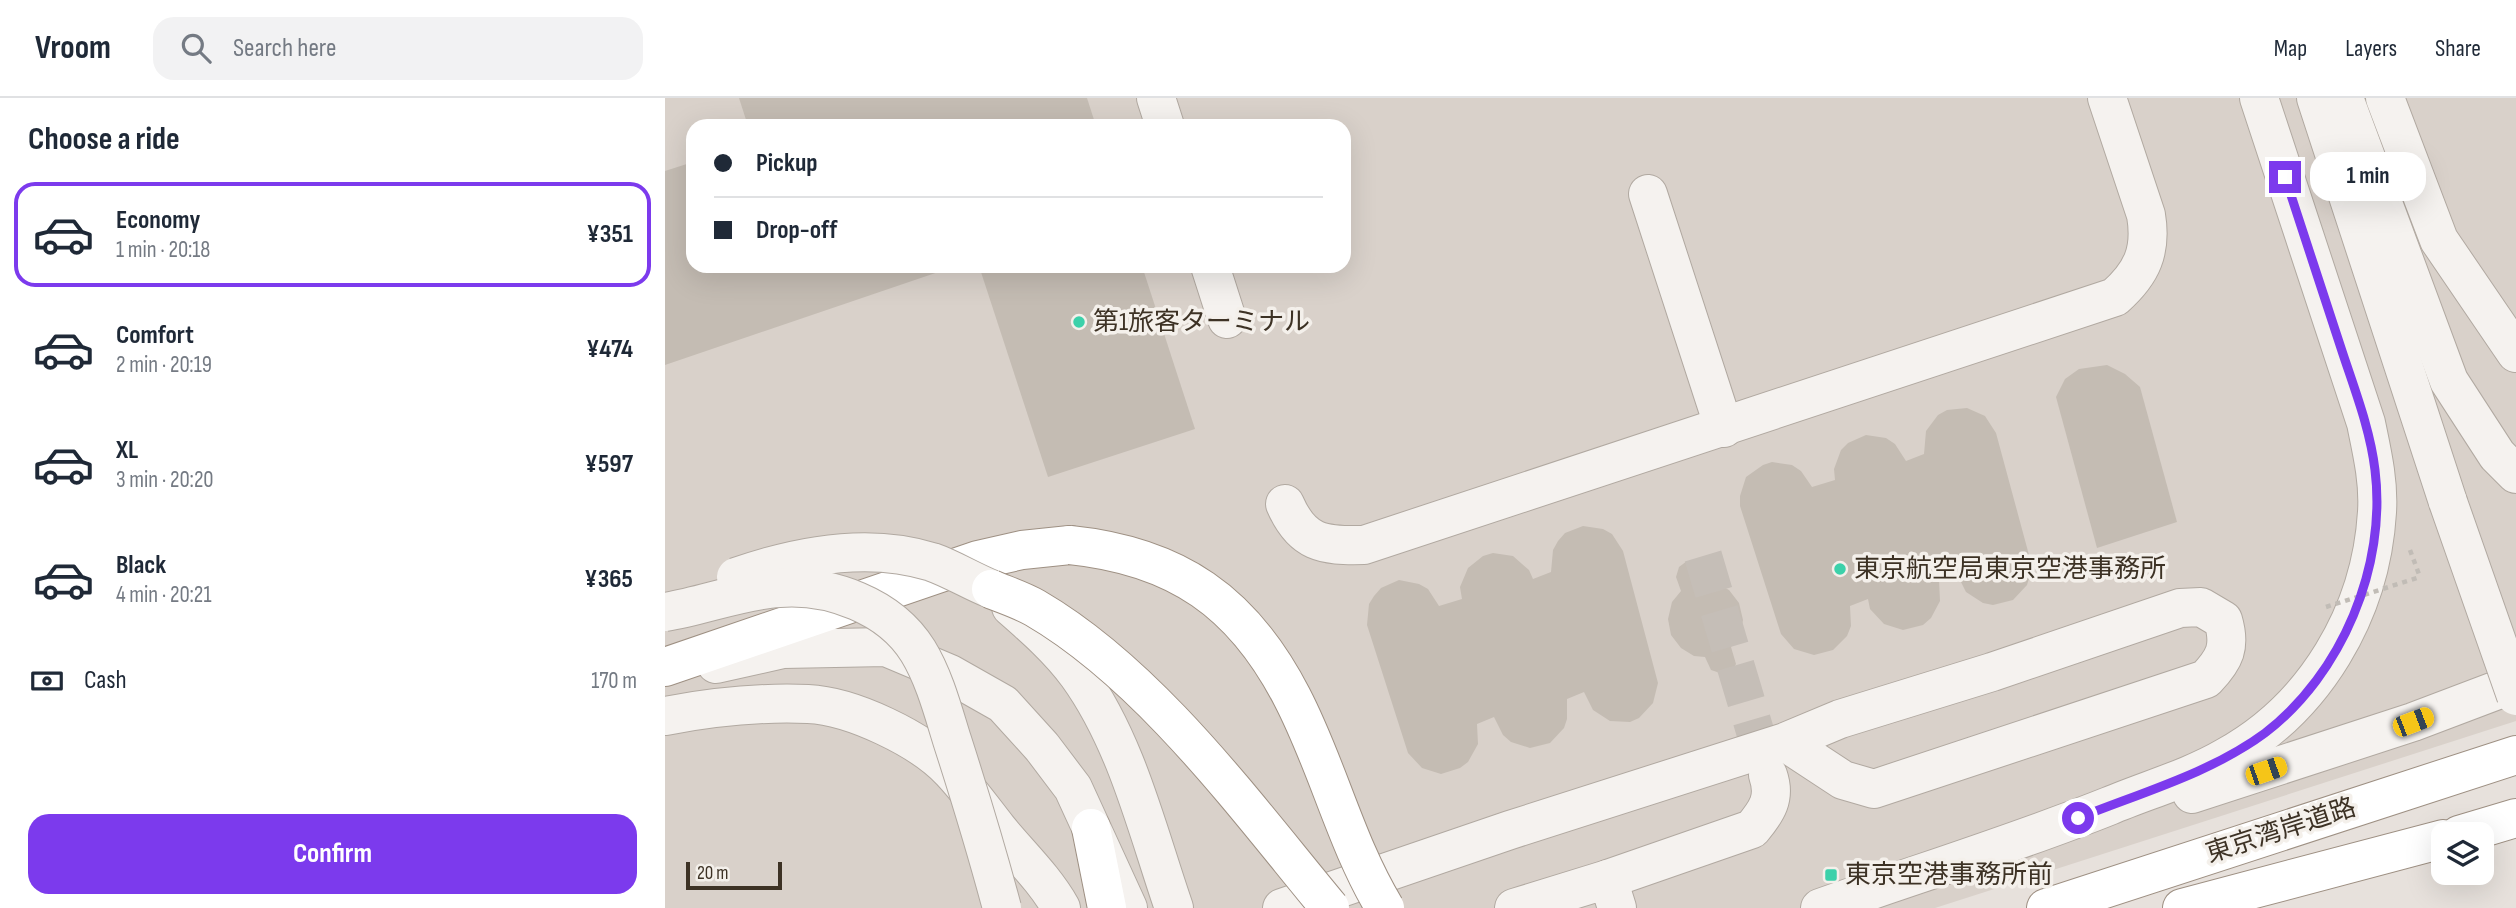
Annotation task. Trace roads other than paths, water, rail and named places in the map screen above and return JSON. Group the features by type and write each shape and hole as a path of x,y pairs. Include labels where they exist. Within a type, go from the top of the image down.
{"highway":[{"path":"665,667 978,560 1022,550 1070,545 1110,549 1156,563 1196,583 1234,614 1293,697 1353,847 1385,908"},
{"path":"991,589 1033,607 1067,629 1163,714 1195,746 1330,908"},
{"name":"東京湾岸道路","path":"2046,908 2516,755"},
{"path":"2494,825 2516,818"},
{"path":"1091,828 1107,908"},
{"path":"2182,908 2431,842"},
{"path":"2494,852 2516,845"},
{"path":"2283,908 2431,870"}],"street":[{"path":"1156,98 1163,119"},
{"path":"1285,504 1294,525 1305,537 1331,544 1364,545 2115,297 2141,269 2148,250 2149,233 2146,215 2107,98"},
{"path":"1820,908 2055,828 2225,758 2266,732 2327,666 2349,629 2363,591 2377,511 2375,470 2366,423 2259,98"},
{"path":"2316,98 2448,502 2516,696"},
{"path":"2344,98 2449,381 2497,455 2516,474"},
{"path":"2385,98 2439,240 2516,354"},
{"path":"1648,194 1724,428"},
{"path":"1212,273 1227,318"},
{"path":"665,603 778,562 871,551 931,562 991,589 1053,644 1080,677 1122,757 1174,908"},
{"path":"665,612 779,588 806,589 845,596 874,608 898,628 918,650 941,705 1002,908"},
{"path":"1283,908 1510,830 1776,759 1840,719 1992,672 2180,608 2201,607 2223,620 2229,640 2224,660 2206,679 1874,789 1776,759"},
{"path":"665,675 783,649 886,647 950,674 1003,704 1042,747 1073,788 1128,908"},
{"path":"2055,828 2217,788 2413,722 2516,683"},
{"path":"665,716 719,706 811,704 865,718 909,739 950,770 1017,852 1048,884 1061,908"},
{"path":"1514,908 1613,893 1752,829 1767,812 1773,791 1776,759"},
{"path":"1017,852 1039,908"}],"tunnel":[{"path":"1703,556 1768,775"}],"place":[{"name":"第1旅客ターミナル","path":"1079,322"},
{"name":"東京航空局東京空港事務所","path":"1840,569"},
{"name":"東京空港事務所前","path":"1831,875"}]}
